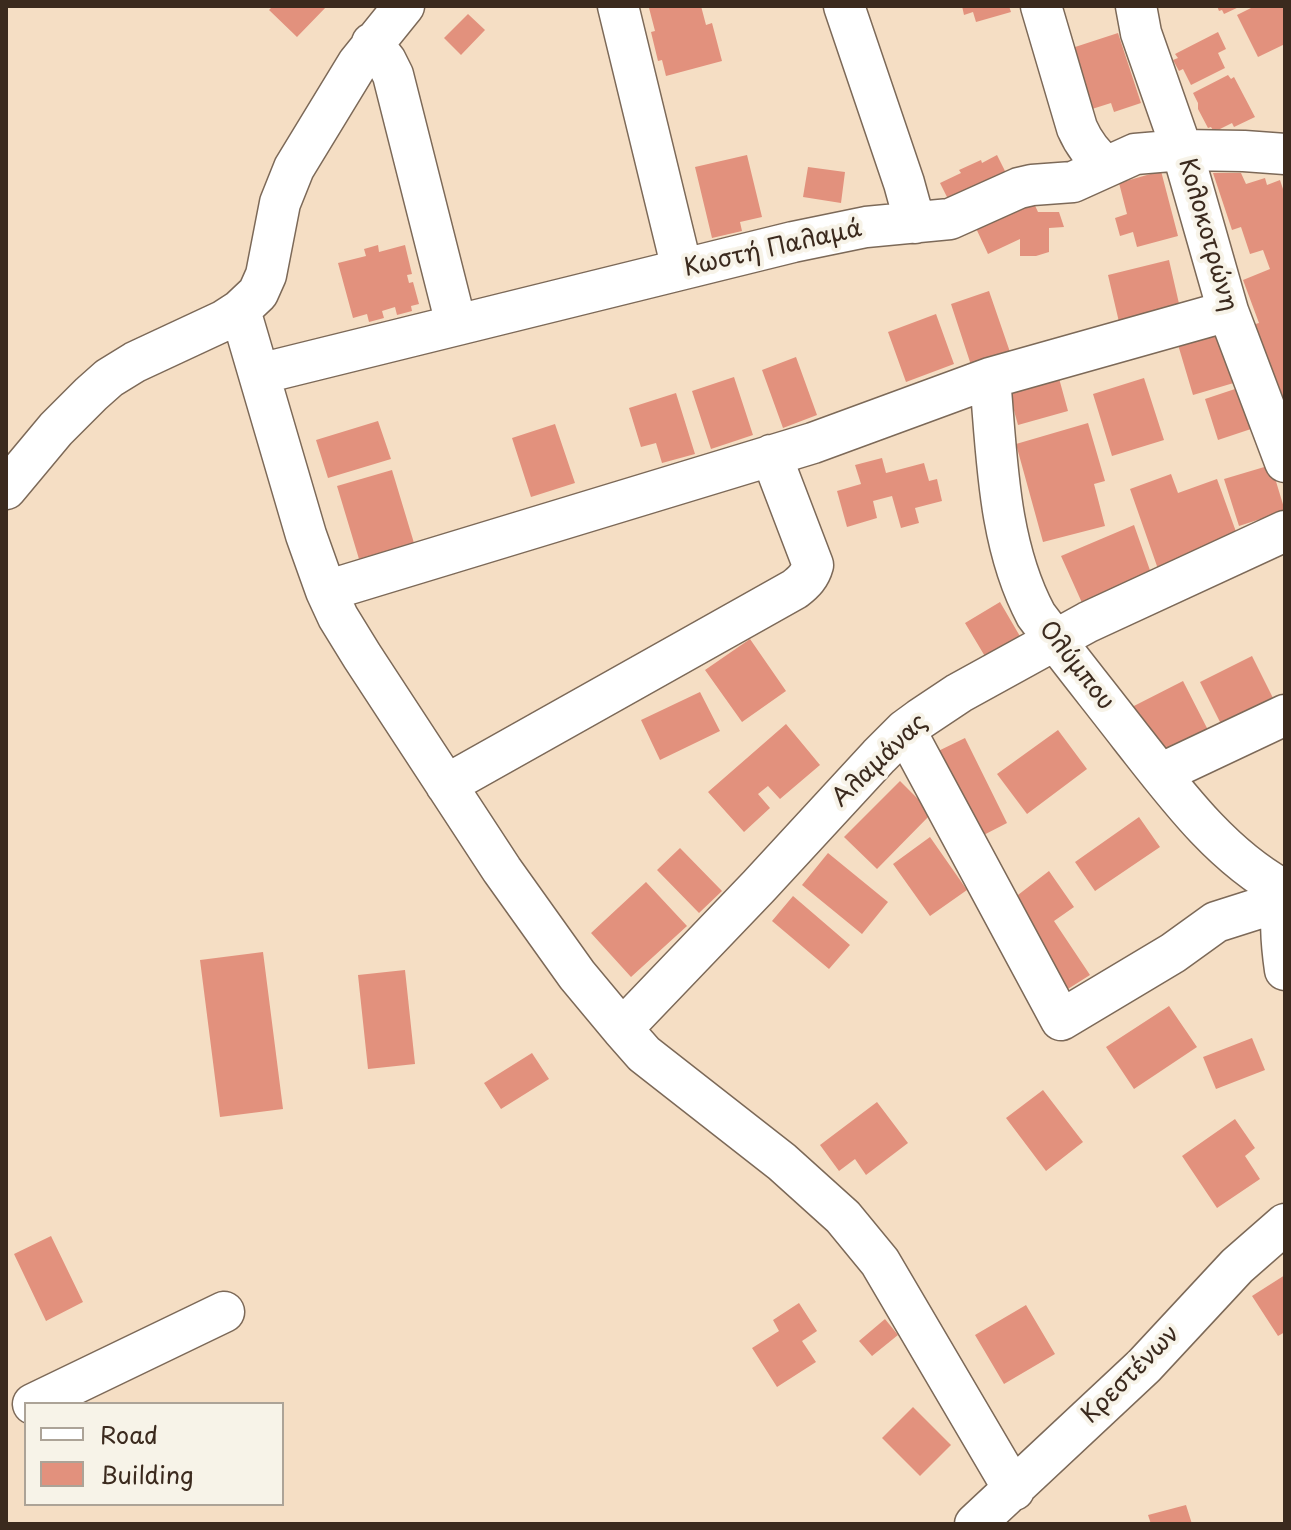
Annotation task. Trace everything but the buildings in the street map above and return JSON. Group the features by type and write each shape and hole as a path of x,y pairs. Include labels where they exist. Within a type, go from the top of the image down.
{"street":[{"path":"6,489 56,429 109,378 135,362 210,328 240,310 258,293 264,281 276,216 290,177 358,63 404,6"},
{"path":"618,6 682,269"},
{"path":"844,6 915,223"},
{"path":"1041,6 1077,128 1093,156 1106,166"},
{"name":"Κολοκοτρώνη","path":"1136,6 1141,33 1182,150 1228,311 1281,439"},
{"path":"372,43 393,75 456,324"},
{"name":"Κωστή Παλαμά","path":"259,374 682,269 866,227 950,219 1019,188 1084,179 1135,154 1182,150 1285,154"},
{"path":"240,310 306,535 326,591 346,630 446,785 537,920 622,1029 654,1062 782,1162 843,1217 867,1245 896,1288 1014,1490"},
{"path":"326,591 836,435 990,378 1228,311"},
{"name":"Ολύμπου","path":"990,378 999,474 1012,548 1026,596 1036,615 1207,829 1234,856 1268,881 1285,889"},
{"path":"446,785 805,582 813,565 771,455"},
{"name":"Αλαμάνας","path":"622,1029 905,730 959,693 1055,640 1120,606 1285,531"},
{"path":"1160,774 1285,715"},
{"path":"905,730 1061,1020 1173,953 1216,922 1260,908 1285,889"},
{"path":"1285,889 1280,927 1285,970"},
{"name":"Κρεστένων","path":"975,1524 1144,1366 1237,1266 1285,1224"},
{"path":"37,1402 224,1312"},
{"path":"6,1421 24,1409"}]}
